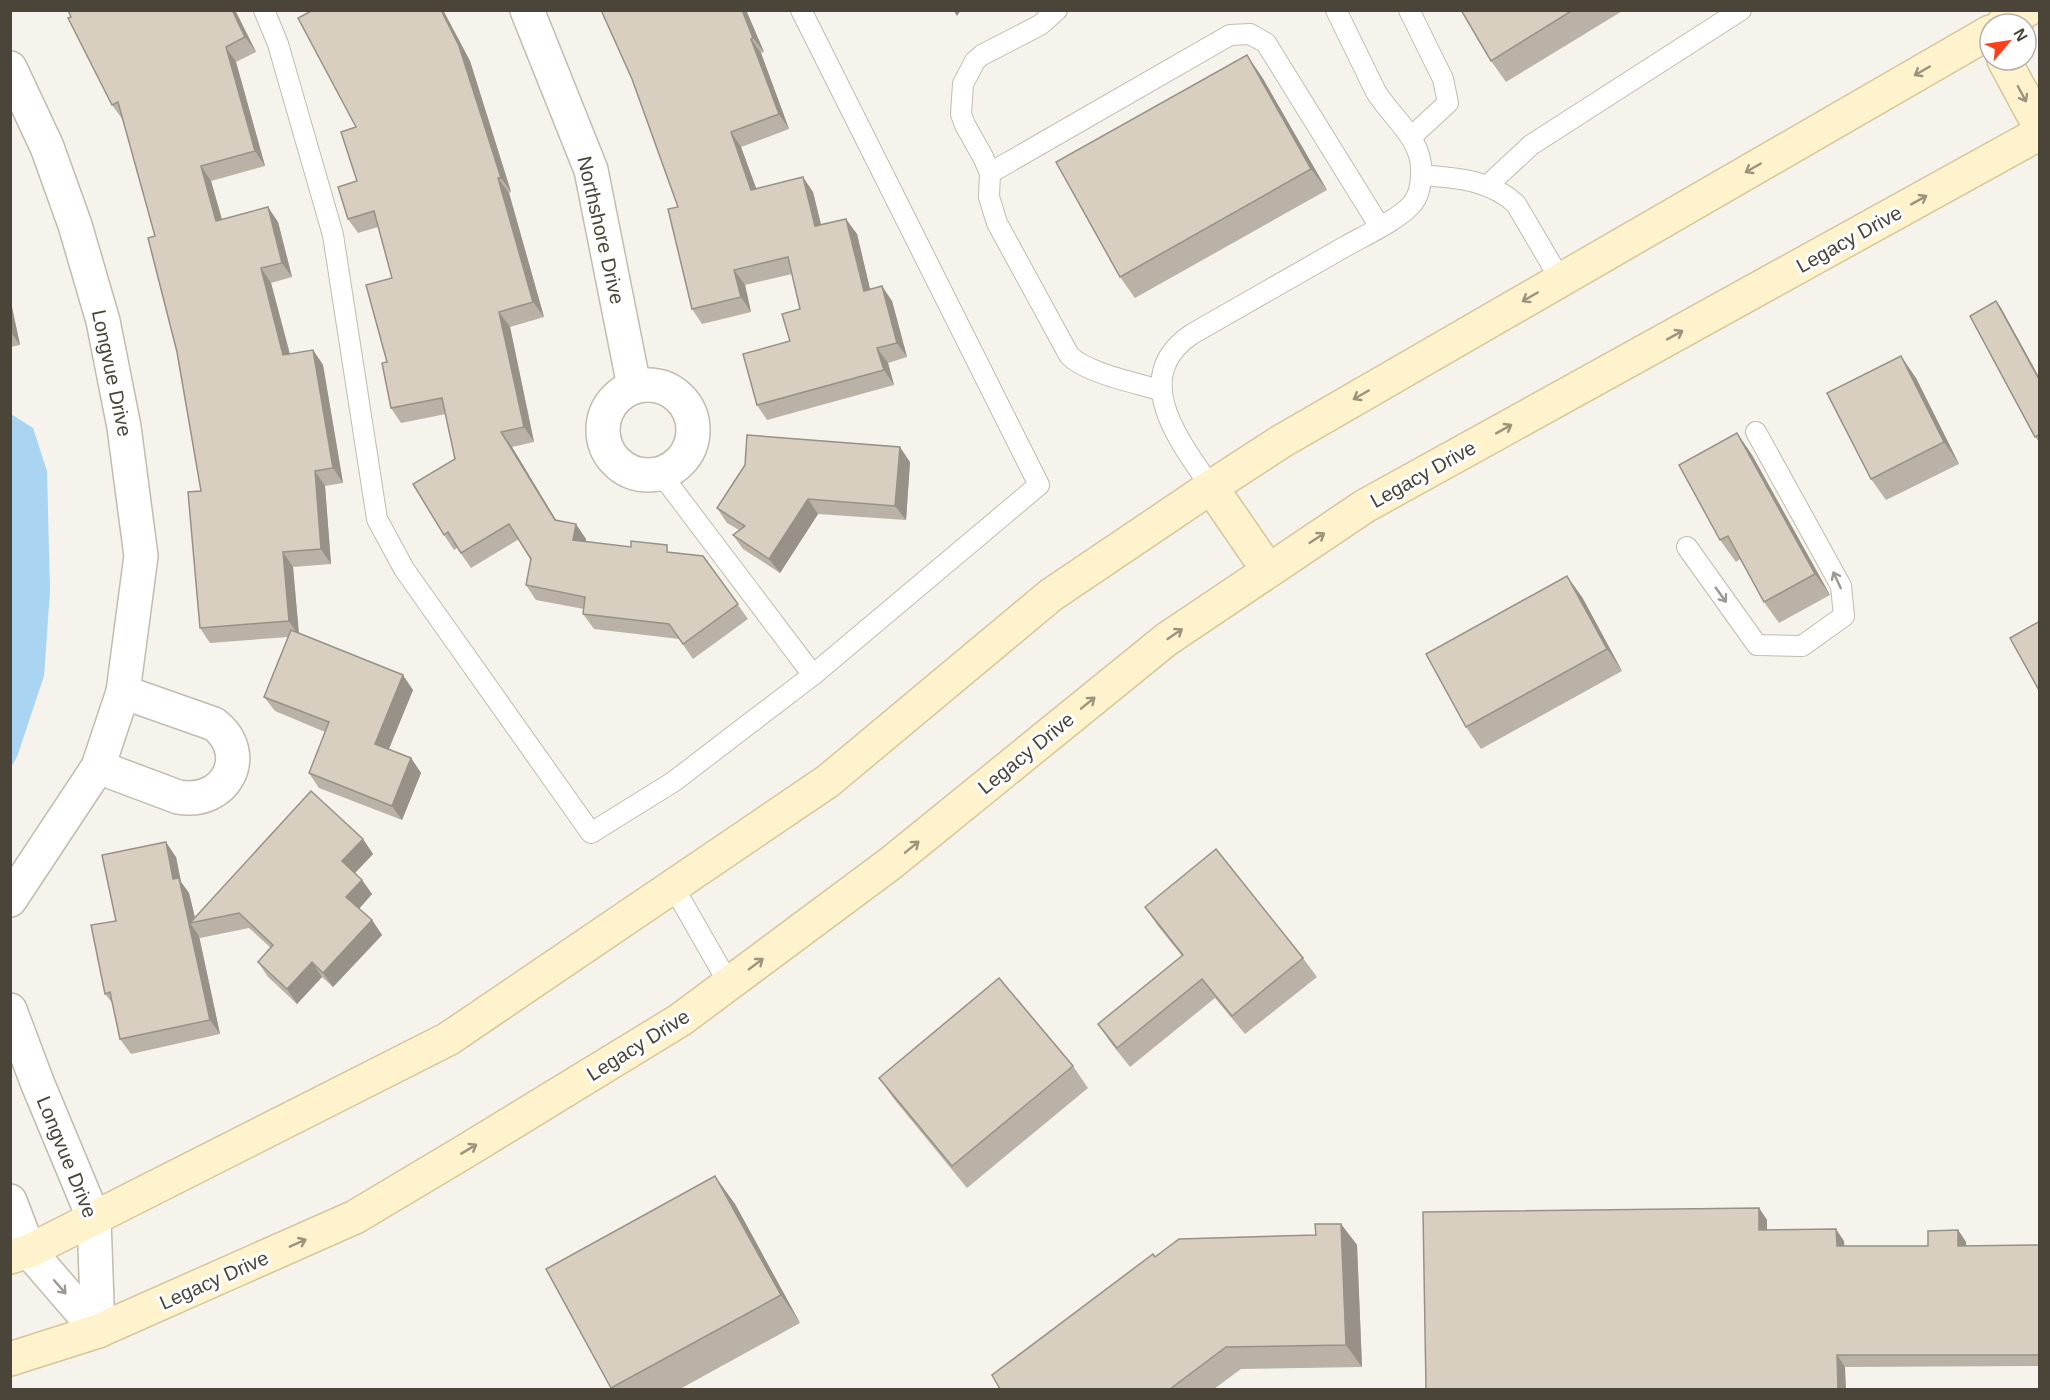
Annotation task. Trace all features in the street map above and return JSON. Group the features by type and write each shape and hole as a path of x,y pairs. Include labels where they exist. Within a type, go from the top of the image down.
{"main road":[{"path":"20,1254 94,1219 448,1039 828,781 1052,595 1210,487 1282,441 1978,39"},
{"path":"2010,72 2040,128"},
{"name":"Legacy Drive","path":"10,1359 98,1331 355,1217 680,1020 891,863 1167,639 1365,506 2040,133"},
{"path":"1210,487 1268,570"}],"street":[{"name":"Northshore Drive","path":"527,10 591,170 634,386"},
{"name":"Longvue Drive","path":"10,68 47,147 75,225 103,321 124,427 141,556 123,692 98,767 10,900"},
{"path":"652,384 669,390 683,401 692,417 693,434 688,451 677,465 662,474 644,476 627,471 613,459 604,444 602,426 607,409 618,395 634,386 652,384"},
{"path":"98,767 178,797 192,799 206,796 218,789 230,773 233,759 231,745 225,733 214,723 123,692"},
{"name":"Longvue Drive","path":"10,1010 18,1055 94,1219 98,1331"},
{"path":"10,1201 20,1254 98,1331"}],"lane":[{"path":"264,10 278,44 333,235 377,519 404,569 591,833 673,782 813,675 1039,485 801,10"},
{"path":"1057,10 1040,24 982,55 971,67 963,84 961,114 990,173 988,197 998,224 1069,355 1076,362 1089,368 1162,391"},
{"path":"1210,487 1173,430 1166,412 1162,391 1163,374 1169,356 1179,343 1380,227 1411,205 1419,192 1420,159 1411,137 1379,98 1336,10"},
{"path":"1409,10 1443,79 1448,103 1411,137"},
{"path":"1488,185 1531,145 1741,10"},
{"path":"990,173 1230,35 1250,34 1266,43 1380,227"},
{"path":"1421,175 1462,178 1488,185 1507,196 1516,204 1560,279"},
{"path":"1687,547 1757,645 1802,646 1844,616 1841,586 1756,432"},
{"path":"662,474 813,675"},
{"path":"673,886 729,984"}],"water":[{"path":"11,414 33,428 47,471 50,591 44,676 17,757 11,767"}],"building":[{"path":"68,10 232,10 245,37 226,47 255,151 201,166 216,221 268,207 282,263 261,268 283,355 313,350 333,468 315,471 321,549 283,552 289,621 200,628 188,492 201,491 177,352 148,238 155,236 118,102 112,105 68,18 71,17"},
{"path":"313,10 441,10 459,46 501,178 498,178 533,302 499,312 524,427 501,432 555,520 576,524 573,540 631,547 631,541 667,545 667,552 703,556 738,604 683,644 669,624 583,614 585,597 526,585 531,559 509,524 461,553 448,532 444,535 413,484 455,459 442,398 391,408 382,363 387,362 366,285 392,278 374,211 348,219 338,187 357,181 341,132 356,127 298,18"},
{"path":"601,10 742,10 779,114 731,132 751,190 803,177 815,226 846,219 864,291 882,286 897,343 877,348 884,370 757,405 743,354 790,341 782,314 800,309 788,257 734,270 741,297 692,309 668,209 678,207 632,79"},
{"path":"1461,10 1573,10 1491,61"},
{"path":"1247,55 1311,169 1120,277 1056,162"},
{"path":"1996,301 2040,381 2040,434 2035,437 1970,316"},
{"path":"1901,356 1944,442 1871,479 1827,393"},
{"path":"1737,433 1815,574 1764,602 1728,536 1720,540 1679,465"},
{"path":"747,435 900,447 895,506 808,499 769,559 733,535 745,526 717,508 745,465"},
{"path":"1567,576 1607,649 1466,727 1426,654"},
{"path":"2040,621 2040,692 2010,638"},
{"path":"291,630 403,675 375,744 411,758 392,806 309,773 329,722 264,697"},
{"path":"311,791 363,839 342,861 362,880 346,897 372,920 323,973 312,962 287,989 258,962 273,945 239,913 190,923"},
{"path":"166,842 173,879 179,878 210,1020 120,1039 110,992 105,994 91,925 116,921 102,855"},
{"path":"1216,849 1303,958 1232,1016 1202,979 1117,1048 1098,1024 1183,955 1145,907"},
{"path":"999,978 1073,1066 952,1166 879,1078"},
{"path":"715,1176 781,1295 611,1388 546,1269"},
{"path":"1759,1208 1759,1230 1836,1229 1837,1246 1928,1246 1928,1231 1958,1230 1958,1246 2040,1245 2040,1355 1837,1355 1838,1389 1426,1389 1423,1212"},
{"path":"1315,1224 1341,1224 1346,1345 1226,1347 1170,1389 1000,1389 992,1375 1153,1254 1155,1257 1179,1239 1316,1235"}]}
